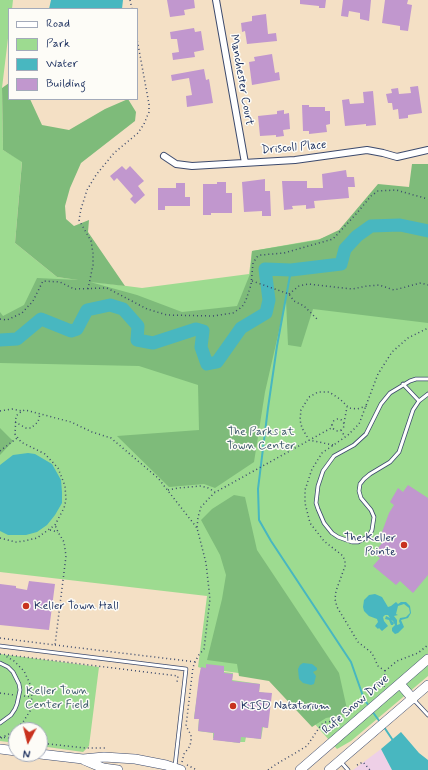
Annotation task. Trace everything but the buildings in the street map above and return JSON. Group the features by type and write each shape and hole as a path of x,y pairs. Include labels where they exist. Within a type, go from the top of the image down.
{"main road":[{"name":"Rufe Snow Drive","path":"300,770 351,720 400,684 428,659"},
{"path":"400,684 413,699"},
{"path":"329,770 428,685"},
{"path":"48,755 83,759 104,757 135,759 179,767"},
{"path":"83,759 103,768 118,770"}],"street":[{"name":"Manchester Court","path":"216,0 244,163"},
{"name":"Driscoll Place","path":"164,156 176,164 192,166 295,160 367,150 383,152 398,157 428,150"}],"lane":[{"path":"428,379 416,380 403,384 390,393 385,398 366,434 354,445 334,456 323,471 318,486 316,503 324,523 332,533 338,537 352,542 358,542 369,536 372,530 374,517 371,510 361,498 359,491 360,484 370,474 390,462 400,452 413,410 419,401 428,394"},
{"path":"403,384 419,401"},
{"path":"0,646 186,668 179,767"},
{"path":"0,663 8,667 13,672 19,684 20,690 18,704 15,709 6,720 0,723"},
{"path":"413,699 428,715"},
{"path":"340,760 348,770"}],"path":[{"path":"88,289 93,265 93,253 91,241 79,220 87,190 96,175 114,153 138,133 149,112 149,104 138,44"},
{"path":"0,319 7,320 22,312 33,301 43,281 60,282 74,289 107,288 147,309 167,315 213,316 233,313 242,307 246,300 252,281 253,263 257,257 261,255 284,253 333,239 357,213 370,196 378,191 396,190 428,199"},
{"path":"252,281 289,294 294,301 304,306 317,319"},
{"path":"289,294 299,286 308,284 352,289 378,285 394,290 421,283 428,285"},
{"path":"385,671 378,666 372,653 358,642 339,612 335,599 336,590 345,566 345,561 343,556 324,541 317,533 307,514 304,503 308,478 318,458 322,453 355,430 367,406 378,374 392,352 408,338 428,328"},
{"path":"309,440 301,424 300,416 303,405 309,397 318,392 329,392 340,399 348,407 357,409 367,406"},
{"path":"341,430 344,427 348,407"},
{"path":"0,411 12,409 28,410 71,422 92,432 111,438 158,478 197,528"},
{"path":"0,538 10,541 24,542 37,538 56,525 66,500 65,486 60,472 55,464 45,454 26,445 17,438 15,432 16,416 22,410"},
{"path":"15,422 23,427 31,428 38,422 40,414"},
{"path":"197,770 179,767 184,754 190,746 191,735 186,726 193,667 198,656 204,649 210,596 206,563 197,528 201,507 215,492 333,427 333,423 337,419 342,420 344,424"},
{"path":"333,427 335,430 341,430"},
{"path":"341,430 345,437"},
{"path":"0,451 17,438"},
{"path":"309,440 333,445"},
{"path":"168,490 201,486 215,492"},
{"path":"55,645 66,556 64,542 56,525"},
{"path":"49,530 58,532"},
{"path":"0,638 196,662"},
{"path":"384,687 385,671 397,661 418,653 428,645"},
{"path":"0,654 178,676 177,682 191,684"},
{"path":"268,770 307,746 321,725 326,722 351,720"},
{"path":"357,765 364,762 370,770"}],"shaded area":[{"path":"381,749 392,770 353,770"}],"green space":[{"name":"The Parks at Town Center","path":"0,0 13,0 12,8 8,8 8,38 2,88 3,150 22,161 15,243 57,277 142,288 249,274 252,251 320,239 338,232 344,226 428,190 428,676 351,741 337,749 274,678 224,671 233,673 232,680 260,684 259,692 271,694 267,728 263,727 261,739 246,737 245,742 239,743 217,740 213,738 213,733 198,731 199,719 194,718 201,668 198,667 207,596 0,572"},
{"path":"8,84 8,100 30,100 42,125 69,130 105,109 129,100 136,112 135,121 81,163 70,188 65,206 66,219 74,226 89,220 88,232 125,286 90,282 137,295 182,312 237,306 250,274 252,251 318,240 339,230 378,184 409,187 412,164 428,164 428,323 313,309 301,347 288,345 286,300 265,392 254,462 215,488 204,484 169,487 117,436 199,430 198,385 139,366 0,363 0,312 3,316 24,305 37,278 78,280 57,277 15,243 22,162 3,150 2,88"},
{"path":"0,428 13,441 0,455"},
{"path":"234,495 245,497 257,550 339,673 347,709 343,715 326,718 312,727 269,681 239,676 237,664 207,660 222,599 226,575 220,555 201,520 212,509"},
{"name":"Keller Town Center Field","path":"0,654 99,667 89,746 83,752 48,747 48,722 8,722 8,742 0,741"}],"water":[{"path":"51,0 123,0 122,8 49,8"},
{"path":"28,453 35,454 52,464 61,480 62,503 47,525 37,532 26,535 8,535 0,531 0,465 13,455"},
{"path":"375,594 382,597 388,607 396,602 398,604 401,602 406,602 410,606 411,613 408,618 401,620 404,627 398,633 395,634 392,631 392,628 395,625 394,623 391,625 389,620 385,619 386,616 390,618 388,615 383,617 388,626 382,631 375,626 378,622 377,619 369,616 364,611 363,607 364,600 369,595","holes":["404,604 409,608 410,613 406,617 400,618 400,624 397,625 397,620 394,616 398,615 396,614 398,606"]},
{"path":"303,663 312,664 317,668 317,670 313,672 316,676 314,684 311,685 303,683 299,679 298,669"},
{"path":"401,732 419,753 428,760 428,770 392,770 381,749"}],"waterway":[{"path":"0,340 17,339 41,319 71,331 77,329 87,310 110,305 123,309 138,326 137,340 153,343 196,329 203,331 201,347 207,364 217,362 241,328 266,313 269,300 265,269 291,270 341,264 345,249 357,236 371,226 400,225 428,231"},
{"path":"291,270 277,346 268,408 258,489 259,520 271,541 351,662 364,699 369,706"},
{"path":"372,711 380,722"},
{"path":"384,727 394,742"}],"place":[{"name":"The Keller Pointe","path":"404,545"},
{"name":"Keller Town Hall","path":"26,606"},
{"name":"KISD Natatorium","path":"233,706"}]}
